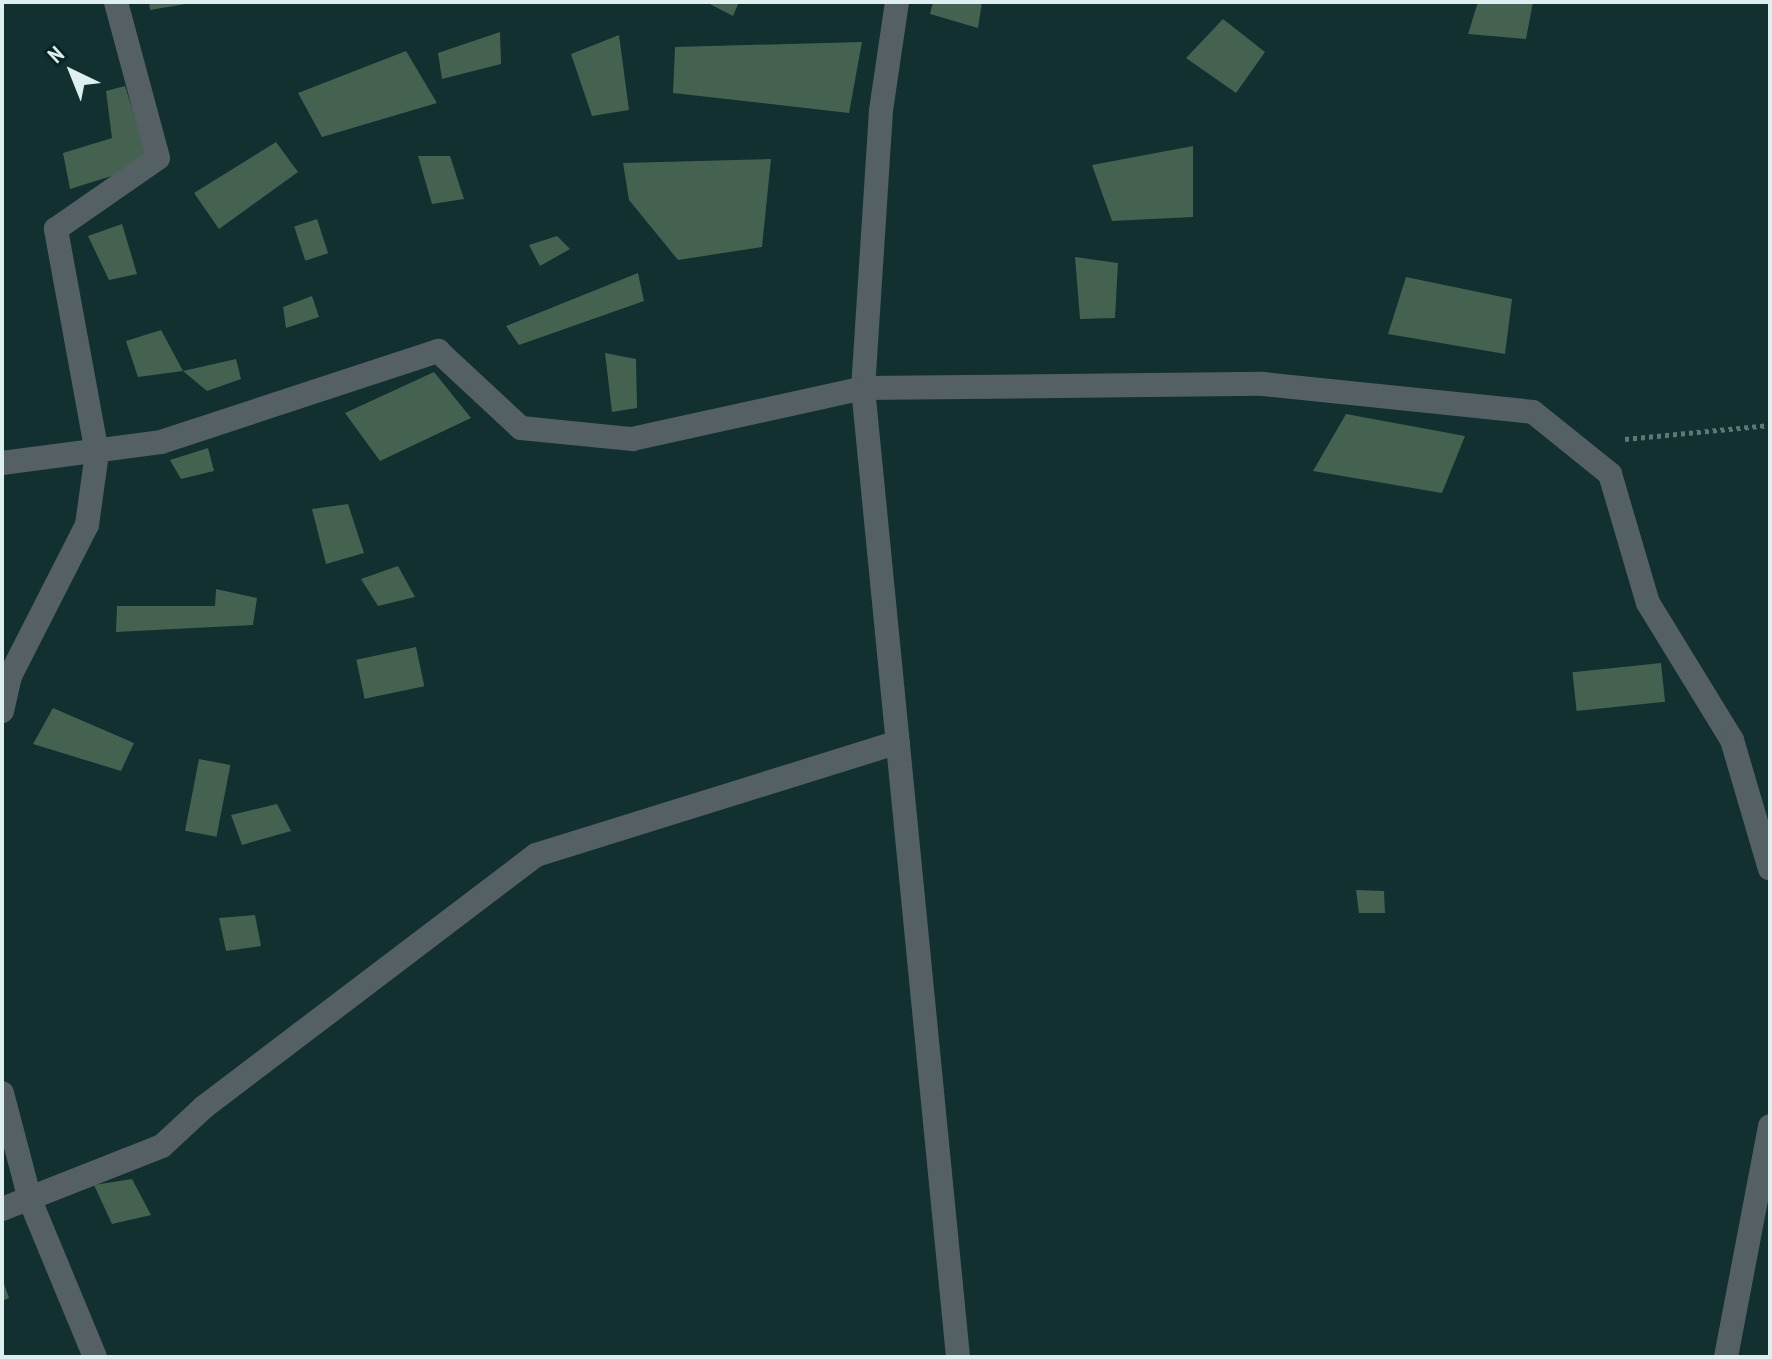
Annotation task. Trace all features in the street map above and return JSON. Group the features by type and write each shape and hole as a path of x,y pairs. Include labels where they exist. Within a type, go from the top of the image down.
{"street":[{"path":"2,711 10,676 87,525 97,453 56,229 158,158 116,2"},
{"path":"897,2 881,111 863,388 958,1357"},
{"path":"2,463 97,453 161,442 438,351 521,428 632,439 863,388 1263,384 1533,412 1610,474 1648,603 1732,740 1764,830 1770,869"},
{"path":"2,1209 162,1146 204,1107 536,855 898,742"},
{"path":"2,1093 30,1200 95,1357"},
{"path":"1726,1357 1770,1126"}],"path":[{"path":"1572,444 1770,425"}],"building":[{"path":"149,2 186,2 186,4 150,10"},
{"path":"706,2 739,2 733,16"},
{"path":"933,2 982,2 978,28 930,14"},
{"path":"1478,2 1533,2 1526,39 1468,34"},
{"path":"1223,19 1265,52 1236,93 1186,58"},
{"path":"500,32 501,64 442,79 438,53"},
{"path":"619,35 629,110 592,116 571,54"},
{"path":"862,42 849,113 673,93 675,47"},
{"path":"406,51 437,103 322,137 298,93"},
{"path":"125,86 150,164 70,189 63,153 112,138 106,91"},
{"path":"276,142 298,172 219,229 194,193"},
{"path":"1193,146 1193,217 1112,221 1092,165"},
{"path":"418,156 450,156 464,199 432,204"},
{"path":"771,159 762,247 678,260 629,200 623,163"},
{"path":"317,219 328,253 305,261 294,226"},
{"path":"122,224 137,274 109,280 88,236"},
{"path":"557,236 570,249 540,266 529,245"},
{"path":"1075,257 1118,263 1115,318 1080,319"},
{"path":"638,273 644,301 519,345 506,326"},
{"path":"1406,277 1512,299 1505,354 1388,334"},
{"path":"312,296 319,317 286,328 283,307"},
{"path":"161,330 183,371 138,377 126,341"},
{"path":"605,353 636,359 637,408 612,412"},
{"path":"236,359 241,379 207,391 183,371"},
{"path":"434,372 471,418 380,461 345,413"},
{"path":"1346,414 1465,436 1442,493 1313,471"},
{"path":"208,448 214,471 181,479 170,460"},
{"path":"348,504 364,553 326,564 312,509"},
{"path":"398,566 415,597 378,606 361,579"},
{"path":"216,589 257,598 253,625 116,632 117,606 215,606"},
{"path":"416,647 424,686 365,699 356,660"},
{"path":"1661,663 1665,702 1577,711 1572,672"},
{"path":"53,708 134,743 121,771 33,744"},
{"path":"199,759 230,765 216,837 185,831"},
{"path":"277,804 291,831 242,845 231,815"},
{"path":"1356,890 1384,891 1385,913 1359,913"},
{"path":"255,915 261,946 226,951 219,918"},
{"path":"132,1179 151,1215 112,1224 94,1185"},
{"path":"2,1278 9,1298 2,1301"}]}
